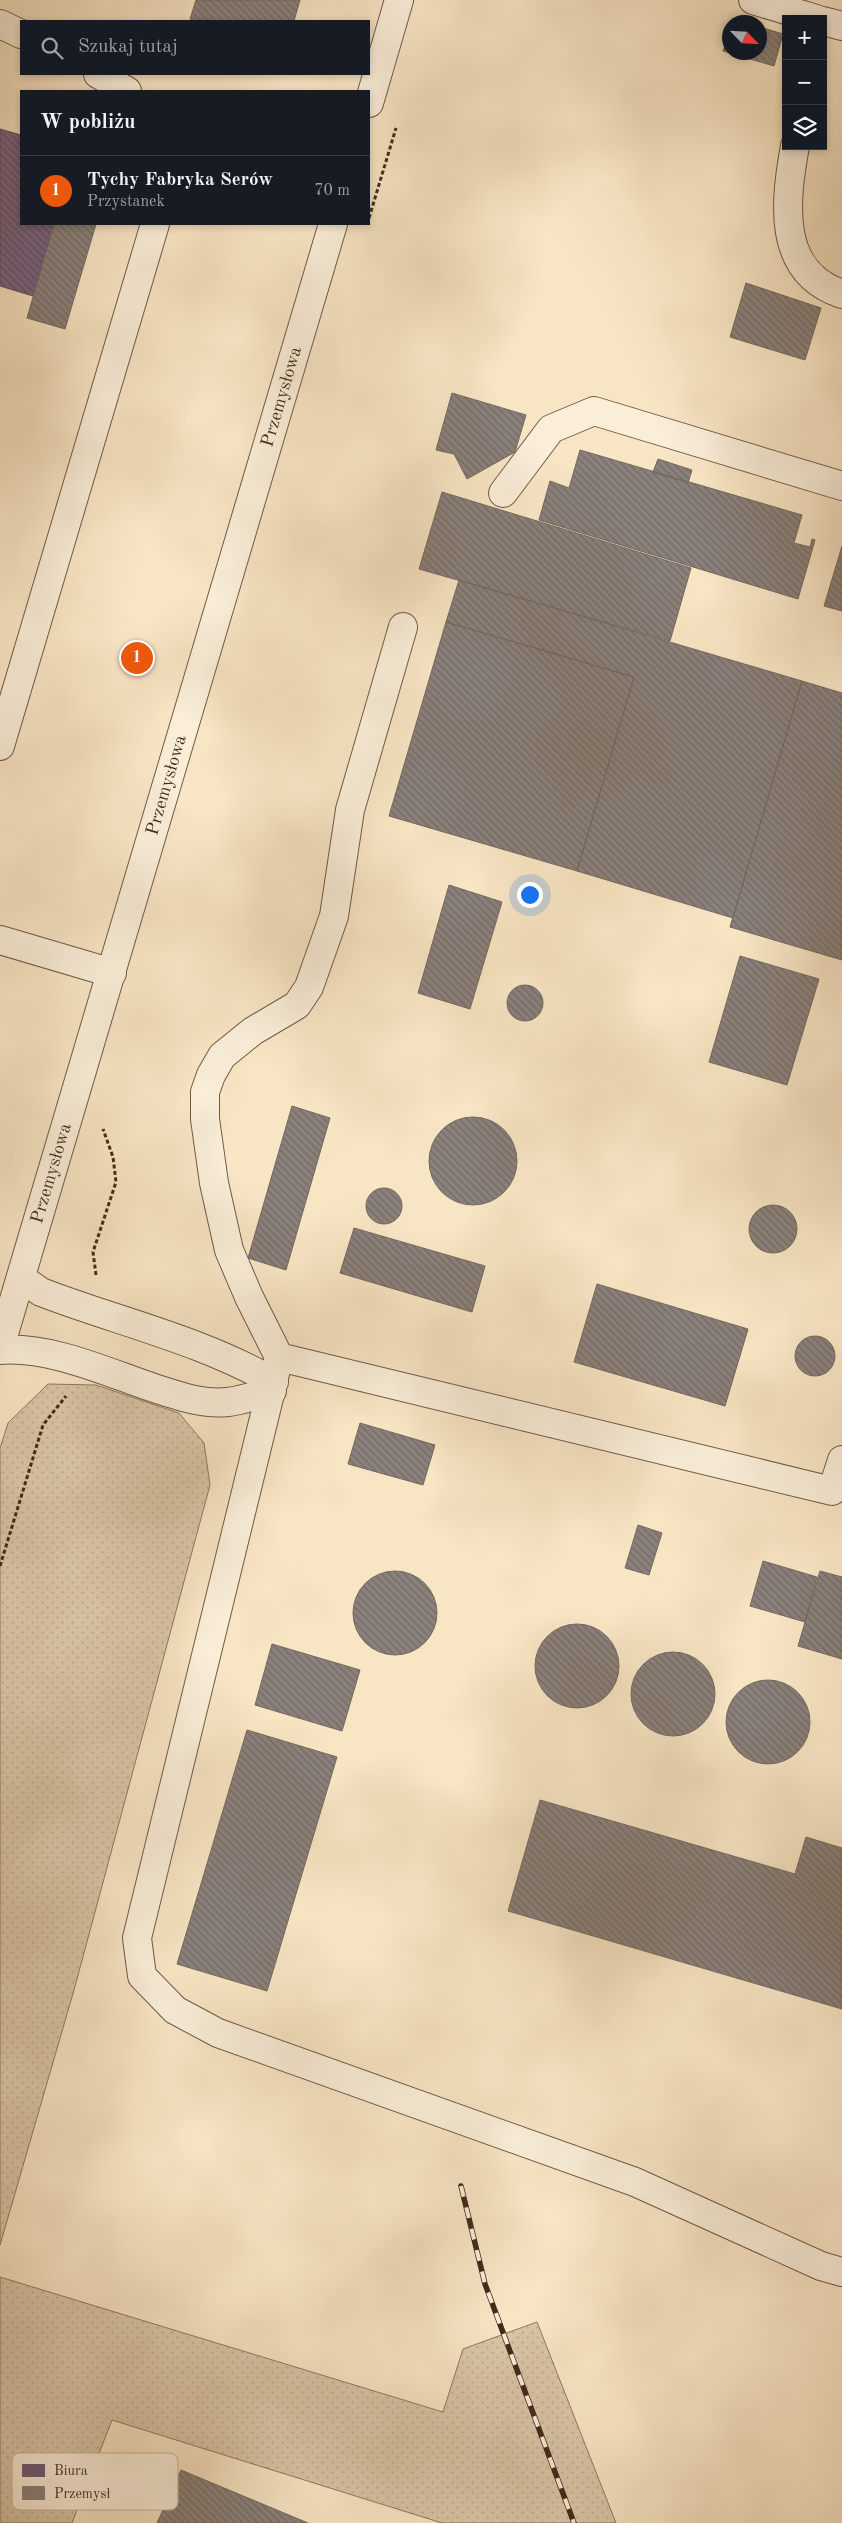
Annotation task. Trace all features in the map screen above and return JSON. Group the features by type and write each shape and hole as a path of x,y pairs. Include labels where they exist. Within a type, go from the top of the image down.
{"street":[{"path":"370,100 399,0"},
{"path":"752,0 798,15"},
{"path":"0,24 20,34"},
{"path":"100,75 124,90"},
{"path":"794,150 786,205 792,245 809,274 831,290 842,294"},
{"path":"0,746 155,225"},
{"name":"Przemysłowa","path":"0,1348 12,1287 112,974 197,676 332,225"},
{"path":"503,494 551,429 594,411 842,486"},
{"path":"403,627 350,810 334,916 309,987 296,1006 253,1031 222,1056 211,1075 205,1092 205,1119 214,1183 230,1250 275,1377 137,1938 142,1976 174,2010 218,2032 635,2182 821,2266 842,2272"},
{"path":"0,940 112,974"},
{"path":"12,1287 41,1292 200,1346 275,1377 832,1491 842,1460"},
{"path":"0,1348 21,1348 49,1353 183,1397 210,1402 227,1402 275,1377"}],"path":[{"path":"97,1284 93,1252 116,1182 108,1145"},
{"path":"0,1566 43,1425 67,1395"}],"shaded area":[{"path":"48,1384 96,1385 179,1413 204,1443 210,1485 74,1990 0,2245 0,1448 8,1423"},
{"path":"0,2277 443,2412 463,2349 537,2322 616,2523 442,2523 112,2420 99,2453 12,2453 12,2510 77,2510 72,2523 0,2523"}],"building: Biura":[{"path":"0,129 20,135 20,225 54,225 33,296 0,286"}],"building: Przemysł":[{"path":"196,0 300,0 294,20 190,19"},
{"path":"767,29 782,34 774,66 754,60 767,60"},
{"path":"54,225 96,225 65,329 27,318"},
{"path":"746,283 821,308 805,360 730,337"},
{"path":"452,393 526,415 515,452 467,479 454,454 436,450"},
{"path":"580,450 802,515 794,543 810,547 812,539 815,540 798,599 539,520 550,481 569,488"},
{"path":"658,459 692,470 688,483 653,472"},
{"path":"442,492 691,568 670,641 419,569"},
{"path":"842,546 842,611 824,606"},
{"path":"459,580 802,681 733,918 577,871 634,677 446,622"},
{"path":"446,622 634,677 577,871 389,816"},
{"path":"802,681 842,693 842,960 730,927"},
{"path":"449,885 502,902 470,1009 418,993"},
{"path":"740,956 819,979 787,1085 709,1062"},
{"path":"525,985 532,986 538,990 542,996 542,1010 538,1016 532,1020 525,1021 518,1020 512,1016 508,1010 507,1003 508,996 512,990 518,986"},
{"path":"292,1106 330,1118 286,1270 248,1258"},
{"path":"473,1117 490,1120 498,1124 510,1136 514,1144 517,1161 514,1178 510,1186 498,1198 490,1202 473,1205 456,1202 448,1198 436,1186 432,1178 429,1161 432,1144 436,1136 448,1124 456,1120"},
{"path":"384,1188 391,1189 397,1193 401,1199 401,1213 397,1219 391,1223 384,1224 377,1223 371,1219 367,1213 366,1206 367,1199 371,1193 377,1189"},
{"path":"773,1205 782,1207 790,1212 795,1220 797,1229 795,1238 790,1246 782,1251 773,1253 764,1251 756,1246 751,1238 749,1229 751,1220 756,1212 764,1207"},
{"path":"354,1228 485,1266 472,1312 340,1273"},
{"path":"597,1284 748,1329 725,1406 574,1362"},
{"path":"815,1336 829,1342 835,1356 829,1370 815,1376 801,1370 795,1356 801,1342"},
{"path":"360,1423 435,1445 423,1485 348,1464"},
{"path":"638,1525 662,1533 649,1575 625,1568"},
{"path":"763,1561 817,1577 805,1622 750,1606"},
{"path":"395,1571 411,1574 425,1583 434,1597 437,1613 434,1629 425,1643 411,1652 395,1655 379,1652 365,1643 356,1629 353,1613 356,1597 365,1583 379,1574"},
{"path":"820,1571 842,1577 842,1659 798,1646"},
{"path":"577,1624 593,1627 607,1636 616,1650 619,1666 616,1682 607,1696 593,1705 577,1708 561,1705 547,1696 538,1682 535,1666 538,1650 547,1636 561,1627"},
{"path":"272,1644 360,1670 342,1731 255,1705"},
{"path":"673,1652 689,1655 703,1664 712,1678 715,1694 712,1710 703,1724 689,1733 673,1736 657,1733 643,1724 634,1710 631,1694 634,1678 643,1664 657,1655"},
{"path":"768,1680 784,1683 798,1692 807,1706 810,1722 807,1738 798,1752 784,1761 768,1764 752,1761 738,1752 729,1738 726,1722 729,1706 738,1692 752,1683"},
{"path":"247,1730 337,1757 267,1991 177,1964"},
{"path":"540,1800 795,1874 806,1837 842,1848 842,2009 508,1911"},
{"path":"181,2470 308,2523 157,2523 163,2510 178,2510 178,2477"}],"railway":[{"path":"461,2186 485,2284 574,2523"}],"place":[{"name":"Tychy Fabryka Serów","path":"137,658"}]}
